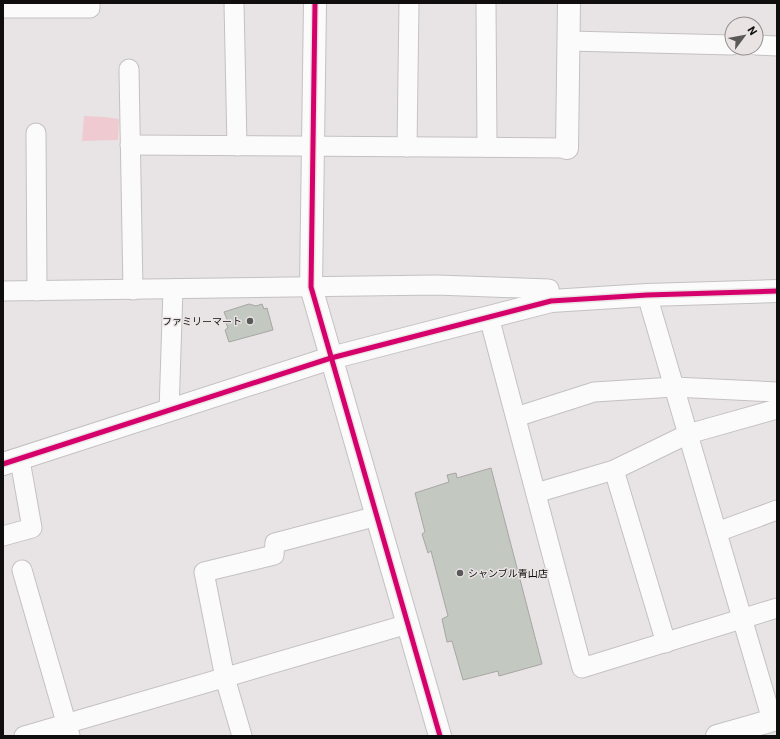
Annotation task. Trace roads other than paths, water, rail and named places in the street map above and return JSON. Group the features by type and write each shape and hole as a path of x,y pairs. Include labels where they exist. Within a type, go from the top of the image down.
{"street":[{"path":"4,6 90,8 90,3"},
{"path":"234,3 237,146"},
{"path":"315,3 311,287 440,736"},
{"path":"406,146 409,3"},
{"path":"486,3 487,147"},
{"path":"130,145 567,148 569,3"},
{"path":"569,41 724,45"},
{"path":"764,46 777,46"},
{"path":"129,69 133,290"},
{"path":"36,133 37,291"},
{"path":"3,291 436,285 549,289 551,301"},
{"path":"170,410 173,289"},
{"path":"3,536 32,528 12,465 170,410 331,358 551,301 647,295 777,291"},
{"path":"647,295 742,619 775,720 716,736"},
{"path":"490,317 582,668 777,608"},
{"path":"516,417 594,392 674,387 777,392"},
{"path":"536,493 614,470 688,434 777,409"},
{"path":"614,470 666,642"},
{"path":"717,532 777,510"},
{"path":"242,736 225,678 204,572 274,555 275,543 377,516"},
{"path":"22,570 68,730"},
{"path":"24,736 68,730 225,678 408,624"}],"place":[{"name":"ファミリーマート","path":"250,321"},
{"name":"シャンブル青山店","path":"460,573"}]}
